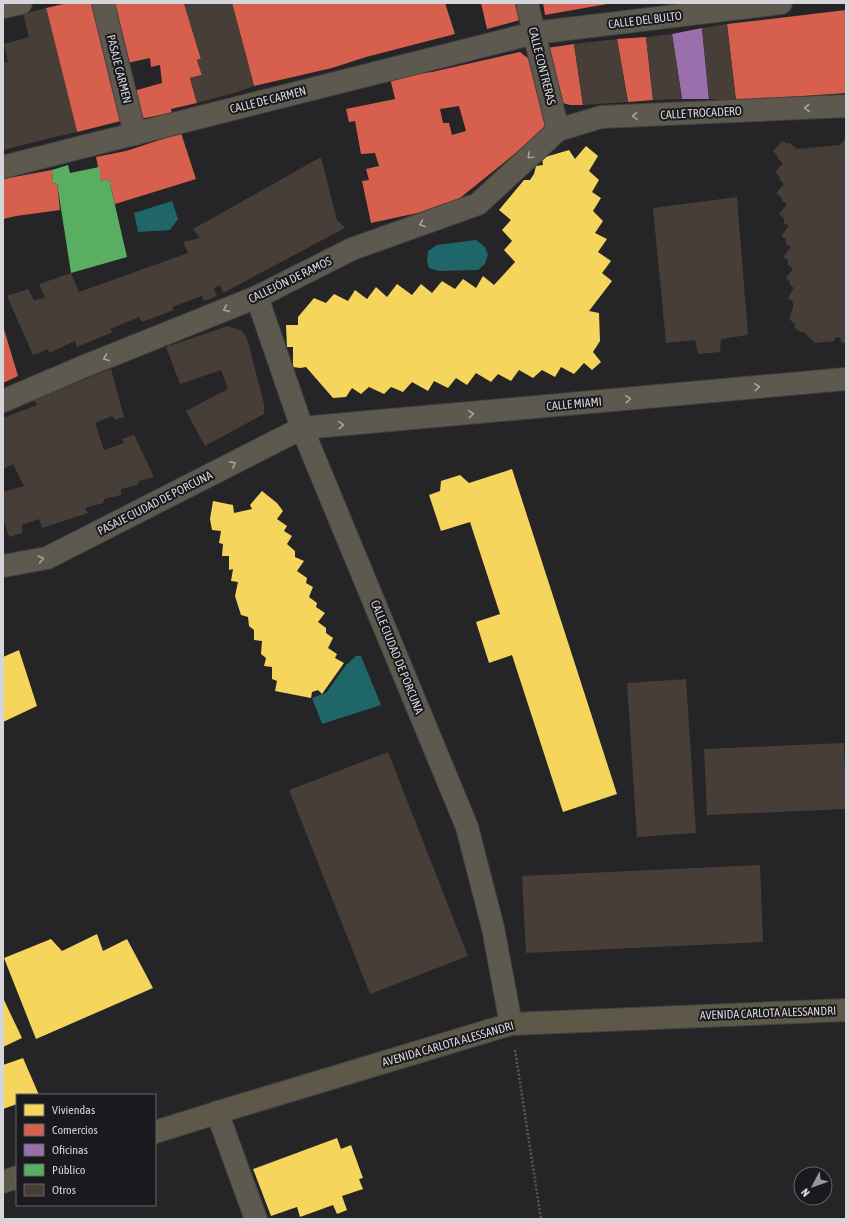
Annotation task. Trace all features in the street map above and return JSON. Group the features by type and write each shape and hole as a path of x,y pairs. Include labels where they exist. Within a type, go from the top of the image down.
{"main road":[{"name":"AVENIDA CARLOTA ALESSANDRI","path":"156,1132 511,1024 846,1010"},
{"path":"3,1182 16,1177"}],"street":[{"path":"3,7 21,3"},
{"name":"PASAJE CARMEN","path":"103,3 135,134"},
{"name":"CALLE CONTRERAS","path":"527,3 558,130"},
{"name":"CALLE DEL BULTO","path":"534,33 781,3"},
{"name":"CALLE DE CARMEN","path":"3,167 534,33"},
{"name":"CALLE TROCADERO","path":"558,130 601,118 846,106"},
{"name":"CALLEJÓN DE RAMOS","path":"3,401 85,366 257,297 352,249 478,204 558,130"},
{"name":"CALLE CIUDAD DE PORCUNA","path":"257,297 302,428 467,827 494,928 511,1024"},
{"name":"CALLE MIAMI","path":"302,428 846,379"},
{"name":"PASAJE CIUDAD DE PORCUNA","path":"3,566 48,558 302,428"},
{"path":"217,1112 256,1219"}],"path":[{"path":"511,1024 541,1219"}],"water":[{"path":"172,201 178,219 170,230 138,232 134,213"},
{"path":"476,240 485,247 488,255 485,264 478,270 438,271 429,268 427,261 428,251 437,245"},
{"path":"356,656 361,656 381,705 322,724 312,698 326,693 346,665"}],"building: Viviendas":[{"path":"586,146 598,156 589,171 599,180 592,192 601,198 593,211 603,221 595,233 607,239 598,252 611,261 602,273 612,281 589,311 599,313 600,341 593,352 601,362 592,370 584,363 574,374 561,367 555,377 542,370 533,378 519,370 511,381 498,374 491,382 476,373 467,385 456,378 448,388 434,381 428,391 412,382 403,392 391,387 384,394 369,387 361,394 352,388 346,397 333,398 306,367 293,367 293,347 287,347 286,325 298,325 298,317 314,298 326,303 334,294 348,301 355,290 367,299 376,287 387,297 397,284 412,295 421,284 432,293 442,281 455,289 463,279 476,288 483,276 494,285 515,262 504,250 512,241 502,230 511,220 499,210 524,180 530,180 534,174 536,166 543,165 542,158 569,150 575,159"},
{"path":"512,469 617,794 563,812 512,655 489,663 476,622 500,614 470,522 441,531 429,495 440,491 441,481 460,475 469,483"},
{"path":"262,491 277,503 283,511 277,519 287,526 284,531 292,536 287,544 295,551 295,557 304,561 297,571 307,578 306,583 313,587 309,597 317,603 316,607 325,613 318,622 326,628 326,633 333,638 328,648 337,654 335,658 344,663 322,694 318,690 312,692 311,698 275,691 277,681 272,679 272,667 264,666 266,658 261,654 262,641 254,640 254,630 249,626 248,617 241,615 235,596 238,582 231,581 233,569 229,570 229,556 222,556 223,544 219,543 221,531 212,530 210,519 213,501 233,505 234,513 252,509 250,505"},
{"path":"19,650 37,706 3,722 3,657"},
{"path":"97,934 103,951 127,939 153,988 36,1039 4,958 51,939 62,951"},
{"path":"3,998 22,1038 3,1047"},
{"path":"23,1058 39,1094 16,1094 16,1104 3,1109 3,1065"},
{"path":"337,1138 341,1149 351,1145 363,1178 359,1179 363,1189 342,1196 347,1210 337,1214 333,1205 300,1217 297,1207 271,1216 253,1169"}],"building: Comercios":[{"path":"68,3 93,3 121,121 77,132 46,8"},
{"path":"109,3 184,3 201,59 197,60 202,75 190,78 197,103 171,109 172,113 139,119 130,92 162,83 160,65 151,67 150,58 123,64"},
{"path":"232,3 445,3 455,34 366,57 332,68 254,86"},
{"path":"481,3 515,3 520,20 487,29"},
{"path":"543,3 607,3 607,4 545,15"},
{"path":"846,10 846,93 736,101 727,24"},
{"path":"646,37 653,100 628,102 617,39"},
{"path":"574,44 583,105 570,105 555,101 547,48"},
{"path":"520,52 534,63 548,127 450,206 371,223 362,181 369,180 366,169 379,166 375,153 361,154 355,121 349,122 346,109 395,99 390,78 432,72","holes":["459,106 466,131 452,135 449,123 443,123 440,109"]},
{"path":"181,133 196,179 115,204 109,179 101,181 96,157 126,151"},
{"path":"52,170 53,184 57,183 60,210 3,219 3,179"},
{"path":"3,326 18,376 3,383"}],"building: Oficinas":[{"path":"702,28 709,99 682,99 672,34"}],"building: Público":[{"path":"68,165 70,173 99,167 101,181 109,179 127,257 71,273 57,183 53,184 52,170"}],"building: Otros":[{"path":"184,3 232,3 254,86 197,103 190,78 202,75 197,60 201,59"},
{"path":"46,8 77,132 3,150 3,63 8,62 4,44 29,37 23,14"},
{"path":"727,24 736,101 709,99 702,28"},
{"path":"672,34 682,99 653,100 646,37"},
{"path":"617,39 628,102 583,105 574,44"},
{"path":"846,138 846,343 842,343 840,338 836,337 834,341 815,343 804,332 800,332 795,328 795,324 789,319 793,302 788,298 794,288 790,285 790,282 786,278 793,269 788,265 788,260 783,257 791,247 786,244 786,239 781,236 789,226 784,223 784,218 779,214 787,204 782,201 781,197 776,193 784,184 775,172 783,163 778,159 777,155 773,151 782,141 787,144 788,142 797,149 840,145"},
{"path":"321,157 337,220 345,228 223,293 220,285 214,288 217,296 204,301 202,296 172,307 174,310 142,322 139,317 110,329 113,332 77,347 75,341 49,353 48,349 33,355 7,296 28,289 34,300 45,298 39,284 71,273 79,292 188,253 183,242 200,238 193,229"},
{"path":"737,197 748,335 721,339 720,352 698,354 695,340 666,343 653,208"},
{"path":"228,326 242,331 247,338 264,404 264,414 205,446 186,411 228,389 221,370 180,384 166,347"},
{"path":"111,369 124,417 115,420 112,416 95,423 104,450 124,443 122,439 134,435 154,477 139,481 137,485 121,489 121,495 104,499 103,503 85,508 88,513 42,528 39,519 22,525 22,533 9,537 3,518 3,492 24,486 13,464 3,469 3,418 37,405 34,400"},
{"path":"686,679 696,833 637,837 627,683"},
{"path":"844,743 846,809 707,815 704,749"},
{"path":"388,752 468,956 370,994 289,790"},
{"path":"760,865 763,942 526,953 522,876"}]}
